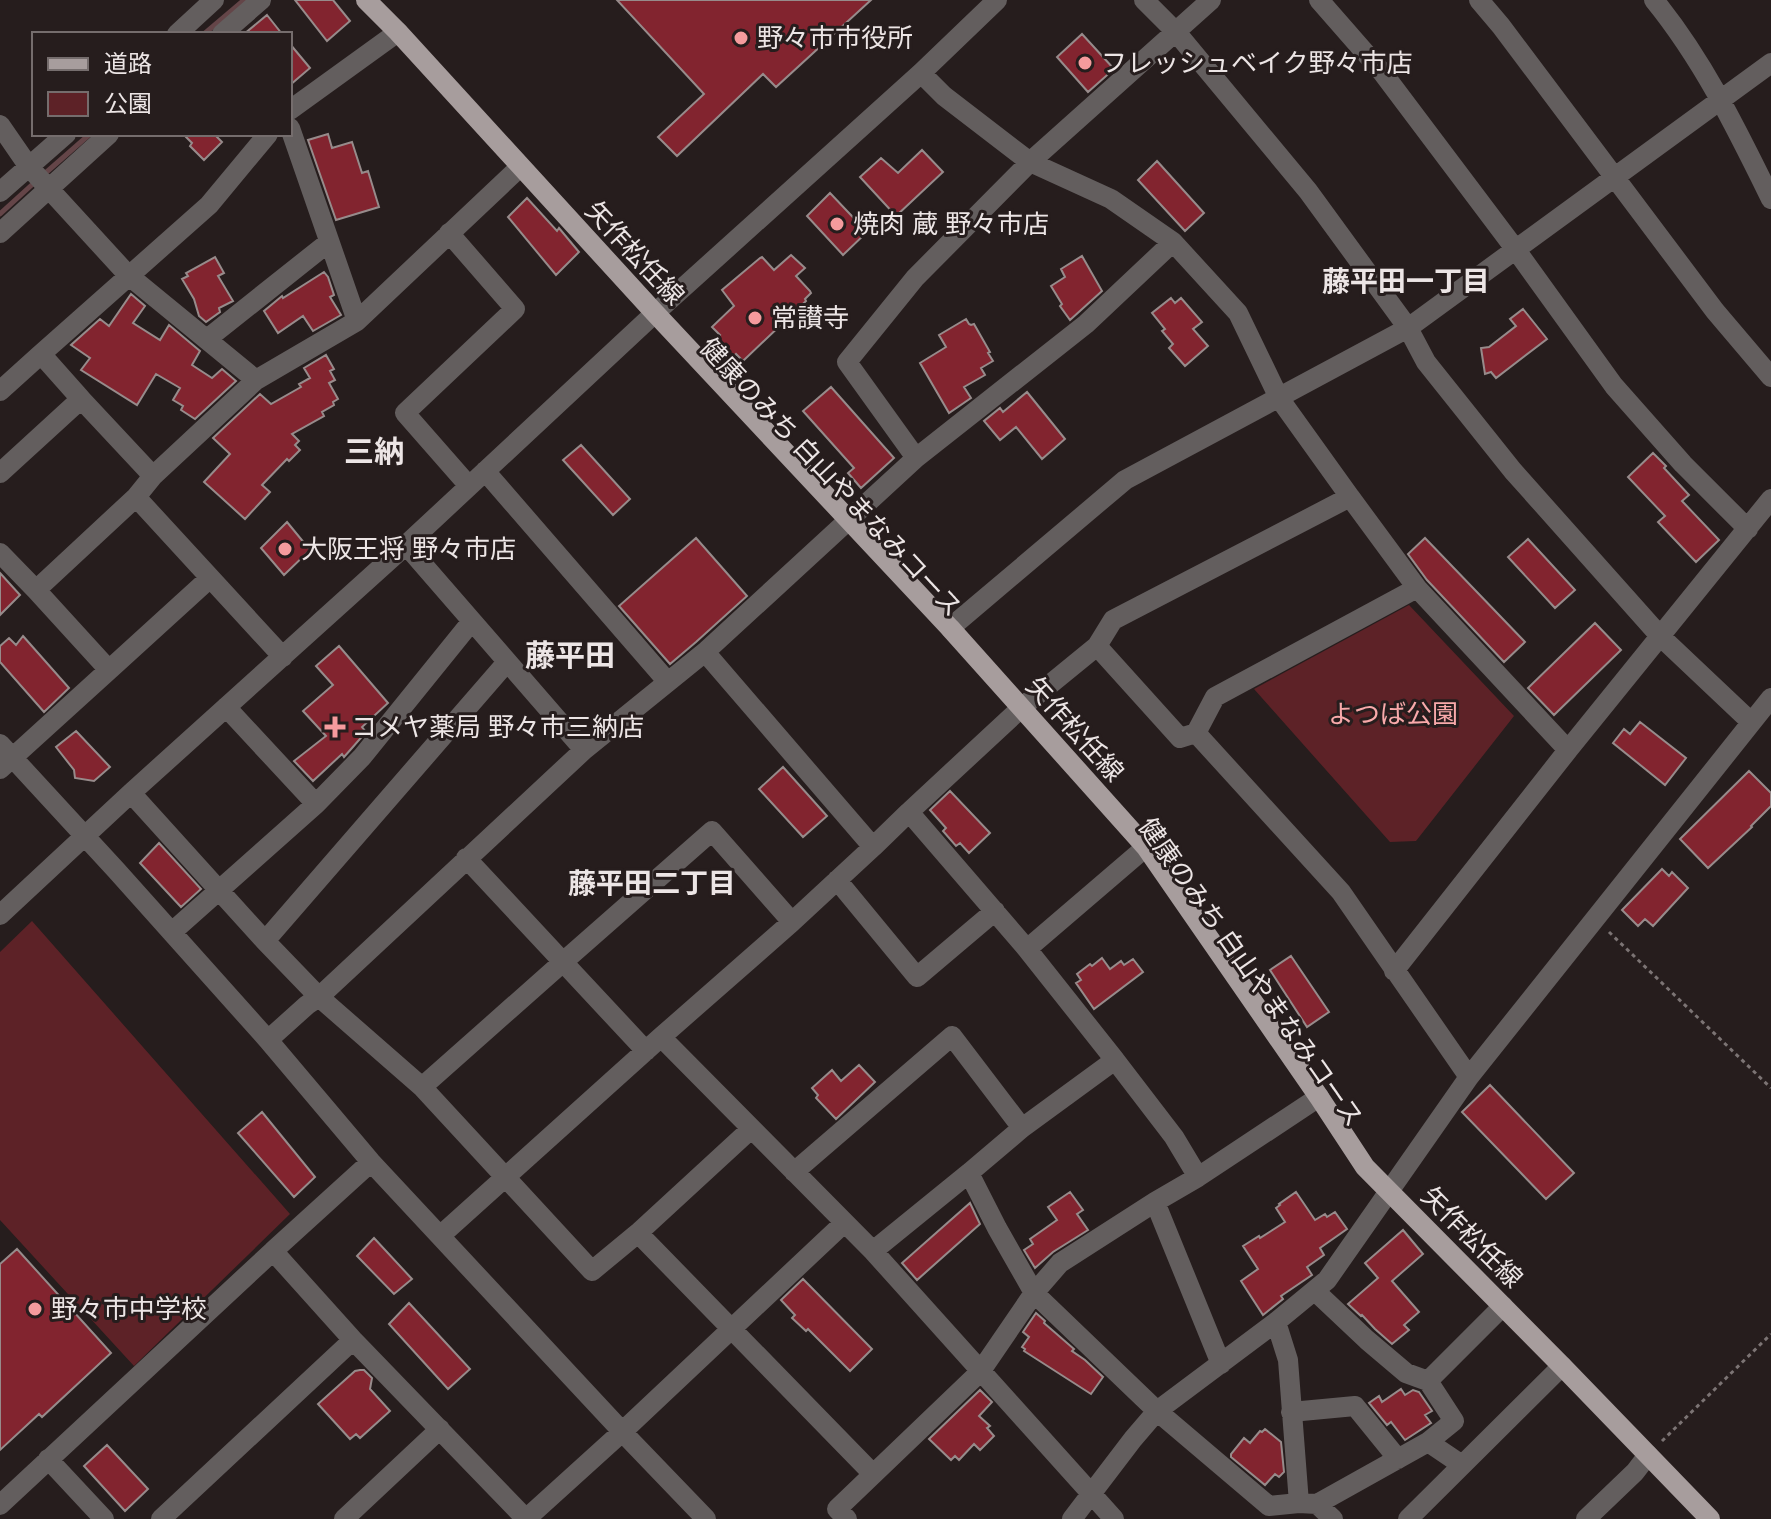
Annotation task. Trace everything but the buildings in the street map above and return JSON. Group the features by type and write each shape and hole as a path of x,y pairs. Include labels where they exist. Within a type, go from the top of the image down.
{"main road":[{"name":"矢作松任線","path":"366,0 950,628 1146,847 1365,1167 1710,1519"}],"street":[{"path":"179,32 214,0"},
{"path":"224,32 261,0"},
{"path":"0,915 997,0"},
{"path":"1144,0 1176,32 1308,191 1408,328 1426,362 1513,471 1660,636 1751,722"},
{"path":"916,458 847,362 915,278 1030,162 1211,0"},
{"path":"1319,0 1382,72 1614,386 1683,464 1748,529"},
{"path":"1479,0 1715,311 1771,377"},
{"path":"1654,0 1721,98 1771,199"},
{"path":"292,109 398,32"},
{"path":"950,628 1125,480 1408,328 1771,63"},
{"path":"921,73 944,96 1030,162 1111,199 1173,242 1238,313 1279,398 1417,588 1568,750"},
{"path":"0,125 40,179 128,275 256,380"},
{"path":"292,134 357,321"},
{"path":"0,233 40,179 65,136"},
{"path":"0,192 40,179 106,136"},
{"path":"0,391 209,205 266,136"},
{"path":"36,590 256,380 357,321 520,167"},
{"path":"449,233 515,309 405,413 469,486"},
{"path":"207,339 329,242"},
{"path":"268,1040 319,997 584,750 705,652 916,458 1086,324 1173,242"},
{"path":"41,354 153,476"},
{"path":"0,473 81,399"},
{"path":"485,471 667,681"},
{"path":"136,497 283,657"},
{"path":"440,1236 792,922 1021,708 1097,646 1113,620 1350,497"},
{"path":"1394,971 1771,499"},
{"path":"406,545 584,750"},
{"path":"0,553 109,670"},
{"path":"210,578 109,670 4,757 85,837 268,1040 371,1162 706,1519"},
{"path":"1097,646 1180,738 1196,733 1215,697 1417,588"},
{"path":"172,932 316,804 362,757 472,621"},
{"path":"705,652 873,847"},
{"path":"265,941 507,662"},
{"path":"1072,1519 1157,1411 1327,1280 1469,1077 1771,698"},
{"path":"226,707 316,804"},
{"path":"1196,733 1341,892 1469,1077"},
{"path":"131,793 319,997 422,1087 592,1271 751,1129"},
{"path":"909,812 1027,949 1115,1060 1174,1137 1198,1177"},
{"path":"422,1087 712,831 792,922"},
{"path":"1027,949 1146,847"},
{"path":"466,858 563,962 751,1129 873,1251 1114,1519"},
{"path":"837,880 917,977 995,911"},
{"path":"794,1172 952,1036 1022,1128"},
{"path":"873,1251 1022,1128 1115,1060"},
{"path":"847,1519 837,1509 980,1372 1034,1293 1060,1263 1319,1097"},
{"path":"0,1505 371,1162"},
{"path":"969,1173 1034,1293 1157,1411 1269,1506 1294,1508 1333,1519"},
{"path":"1155,1202 1221,1364"},
{"path":"273,1251 353,1340 526,1519 844,1223"},
{"path":"638,1233 873,1474"},
{"path":"1294,1508 1398,1459 1428,1442 1454,1421 1428,1381 1406,1373 1315,1291"},
{"path":"1428,1381 1503,1306"},
{"path":"1276,1322 1288,1360 1294,1508"},
{"path":"161,1519 353,1340"},
{"path":"1408,1519 1562,1366"},
{"path":"1291,1412 1355,1406 1398,1459"},
{"path":"344,1519 440,1429"},
{"path":"1428,1442 1462,1465"},
{"path":"1586,1519 1635,1472 1648,1455"},
{"path":"48,1459 104,1519"}],"path":[{"path":"1596,920 1771,1088"},
{"path":"1648,1455 1771,1334"}],"green space":[{"name":"よつば公園","path":"1409,605 1514,716 1416,841 1390,842 1254,689"},
{"path":"32,921 290,1214 134,1366 0,1220 0,952"}],"waterway":[{"path":"206,32 244,0"},
{"path":"42,176 88,136"},
{"path":"0,214 35,182"}],"place":[{"name":"野々市市役所","path":"741,38"},
{"name":"フレッシュベイク野々市店","path":"1085,63"},
{"name":"焼肉 蔵 野々市店","path":"837,224"},
{"name":"常讃寺","path":"755,318"},
{"name":"大阪王将 野々市店","path":"285,549"},
{"name":"コメヤ薬局 野々市三納店","path":"335,727"},
{"name":"野々市中学校","path":"35,1309"}],"district":[{"name":"藤平田一丁目","path":"1406,281"},
{"name":"三納","path":"374,452"},
{"name":"藤平田","path":"570,656"},
{"name":"藤平田二丁目","path":"652,883"}]}
